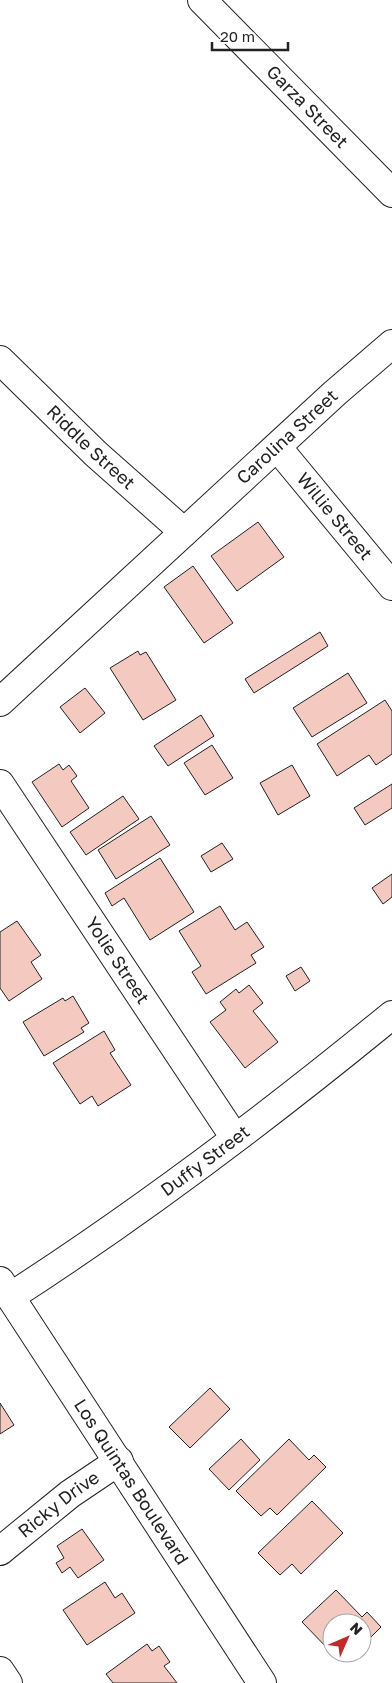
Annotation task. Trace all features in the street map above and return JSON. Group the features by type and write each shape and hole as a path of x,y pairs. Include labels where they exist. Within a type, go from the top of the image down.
{"street":[{"name":"Garza Street","path":"202,0 392,193"},
{"name":"Carolina Street","path":"0,702 392,344"},
{"name":"Riddle Street","path":"0,360 96,454 184,532"},
{"name":"Willie Street","path":"277,448 392,586"},
{"name":"Yolie Street","path":"0,784 235,1138"},
{"name":"Duffy Street","path":"5,1289 78,1253 235,1138 392,1015"},
{"name":"Los Quintas Boulevard","path":"5,1289 262,1683"},
{"name":"Ricky Drive","path":"0,1551 70,1494 119,1462"},
{"path":"0,1671 8,1683"}],"building":[{"path":"258,522 284,557 237,591 211,556"},
{"path":"193,566 233,623 204,643 164,587"},
{"path":"320,632 328,646 254,693 245,679"},
{"path":"138,651 140,655 146,652 176,700 143,720 110,668"},
{"path":"348,673 367,703 312,737 293,708"},
{"path":"85,688 105,713 80,733 60,707"},
{"path":"385,700 392,711 392,754 376,765 369,755 337,776 317,744"},
{"path":"201,715 214,736 168,766 154,746"},
{"path":"212,745 233,778 205,795 184,763"},
{"path":"59,764 63,770 69,765 77,776 71,781 89,808 62,827 32,782"},
{"path":"292,765 310,796 278,815 260,783"},
{"path":"392,784 392,808 365,825 354,808"},
{"path":"123,796 139,819 86,855 70,832"},
{"path":"151,816 170,845 116,879 98,850"},
{"path":"222,843 233,859 211,872 201,856"},
{"path":"160,858 194,912 150,940 124,898 112,906 105,893"},
{"path":"392,874 392,897 383,904 372,888"},
{"path":"220,906 235,930 247,922 264,947 251,955 256,963 206,994 192,972 201,966 179,931"},
{"path":"17,921 41,955 31,962 42,979 9,1001 0,988 0,932"},
{"path":"301,967 310,981 295,991 286,976"},
{"path":"249,985 263,1003 253,1011 278,1042 245,1068 210,1022 226,1010 220,1002 236,989 239,993"},
{"path":"73,996 89,1023 81,1028 84,1032 44,1056 23,1022 63,998 65,1001"},
{"path":"104,1031 115,1050 110,1053 131,1085 98,1106 92,1096 80,1104 53,1063"},
{"path":"210,1388 230,1409 190,1448 169,1427"},
{"path":"0,1403 14,1425 0,1434"},
{"path":"241,1439 260,1460 229,1490 209,1469"},
{"path":"289,1439 309,1460 314,1455 326,1467 277,1515 270,1508 261,1516 236,1491"},
{"path":"312,1501 343,1533 301,1574 292,1564 280,1575 258,1553"},
{"path":"82,1529 104,1560 78,1578 70,1567 62,1573 56,1563 64,1558 57,1546"},
{"path":"105,1582 115,1598 122,1593 135,1613 87,1645 63,1610"},
{"path":"336,1590 358,1613 322,1613 322,1643 302,1622"},
{"path":"372,1617 381,1627 372,1636"},
{"path":"147,1644 152,1651 159,1646 170,1662 164,1666 177,1683 113,1683 106,1674"}]}
